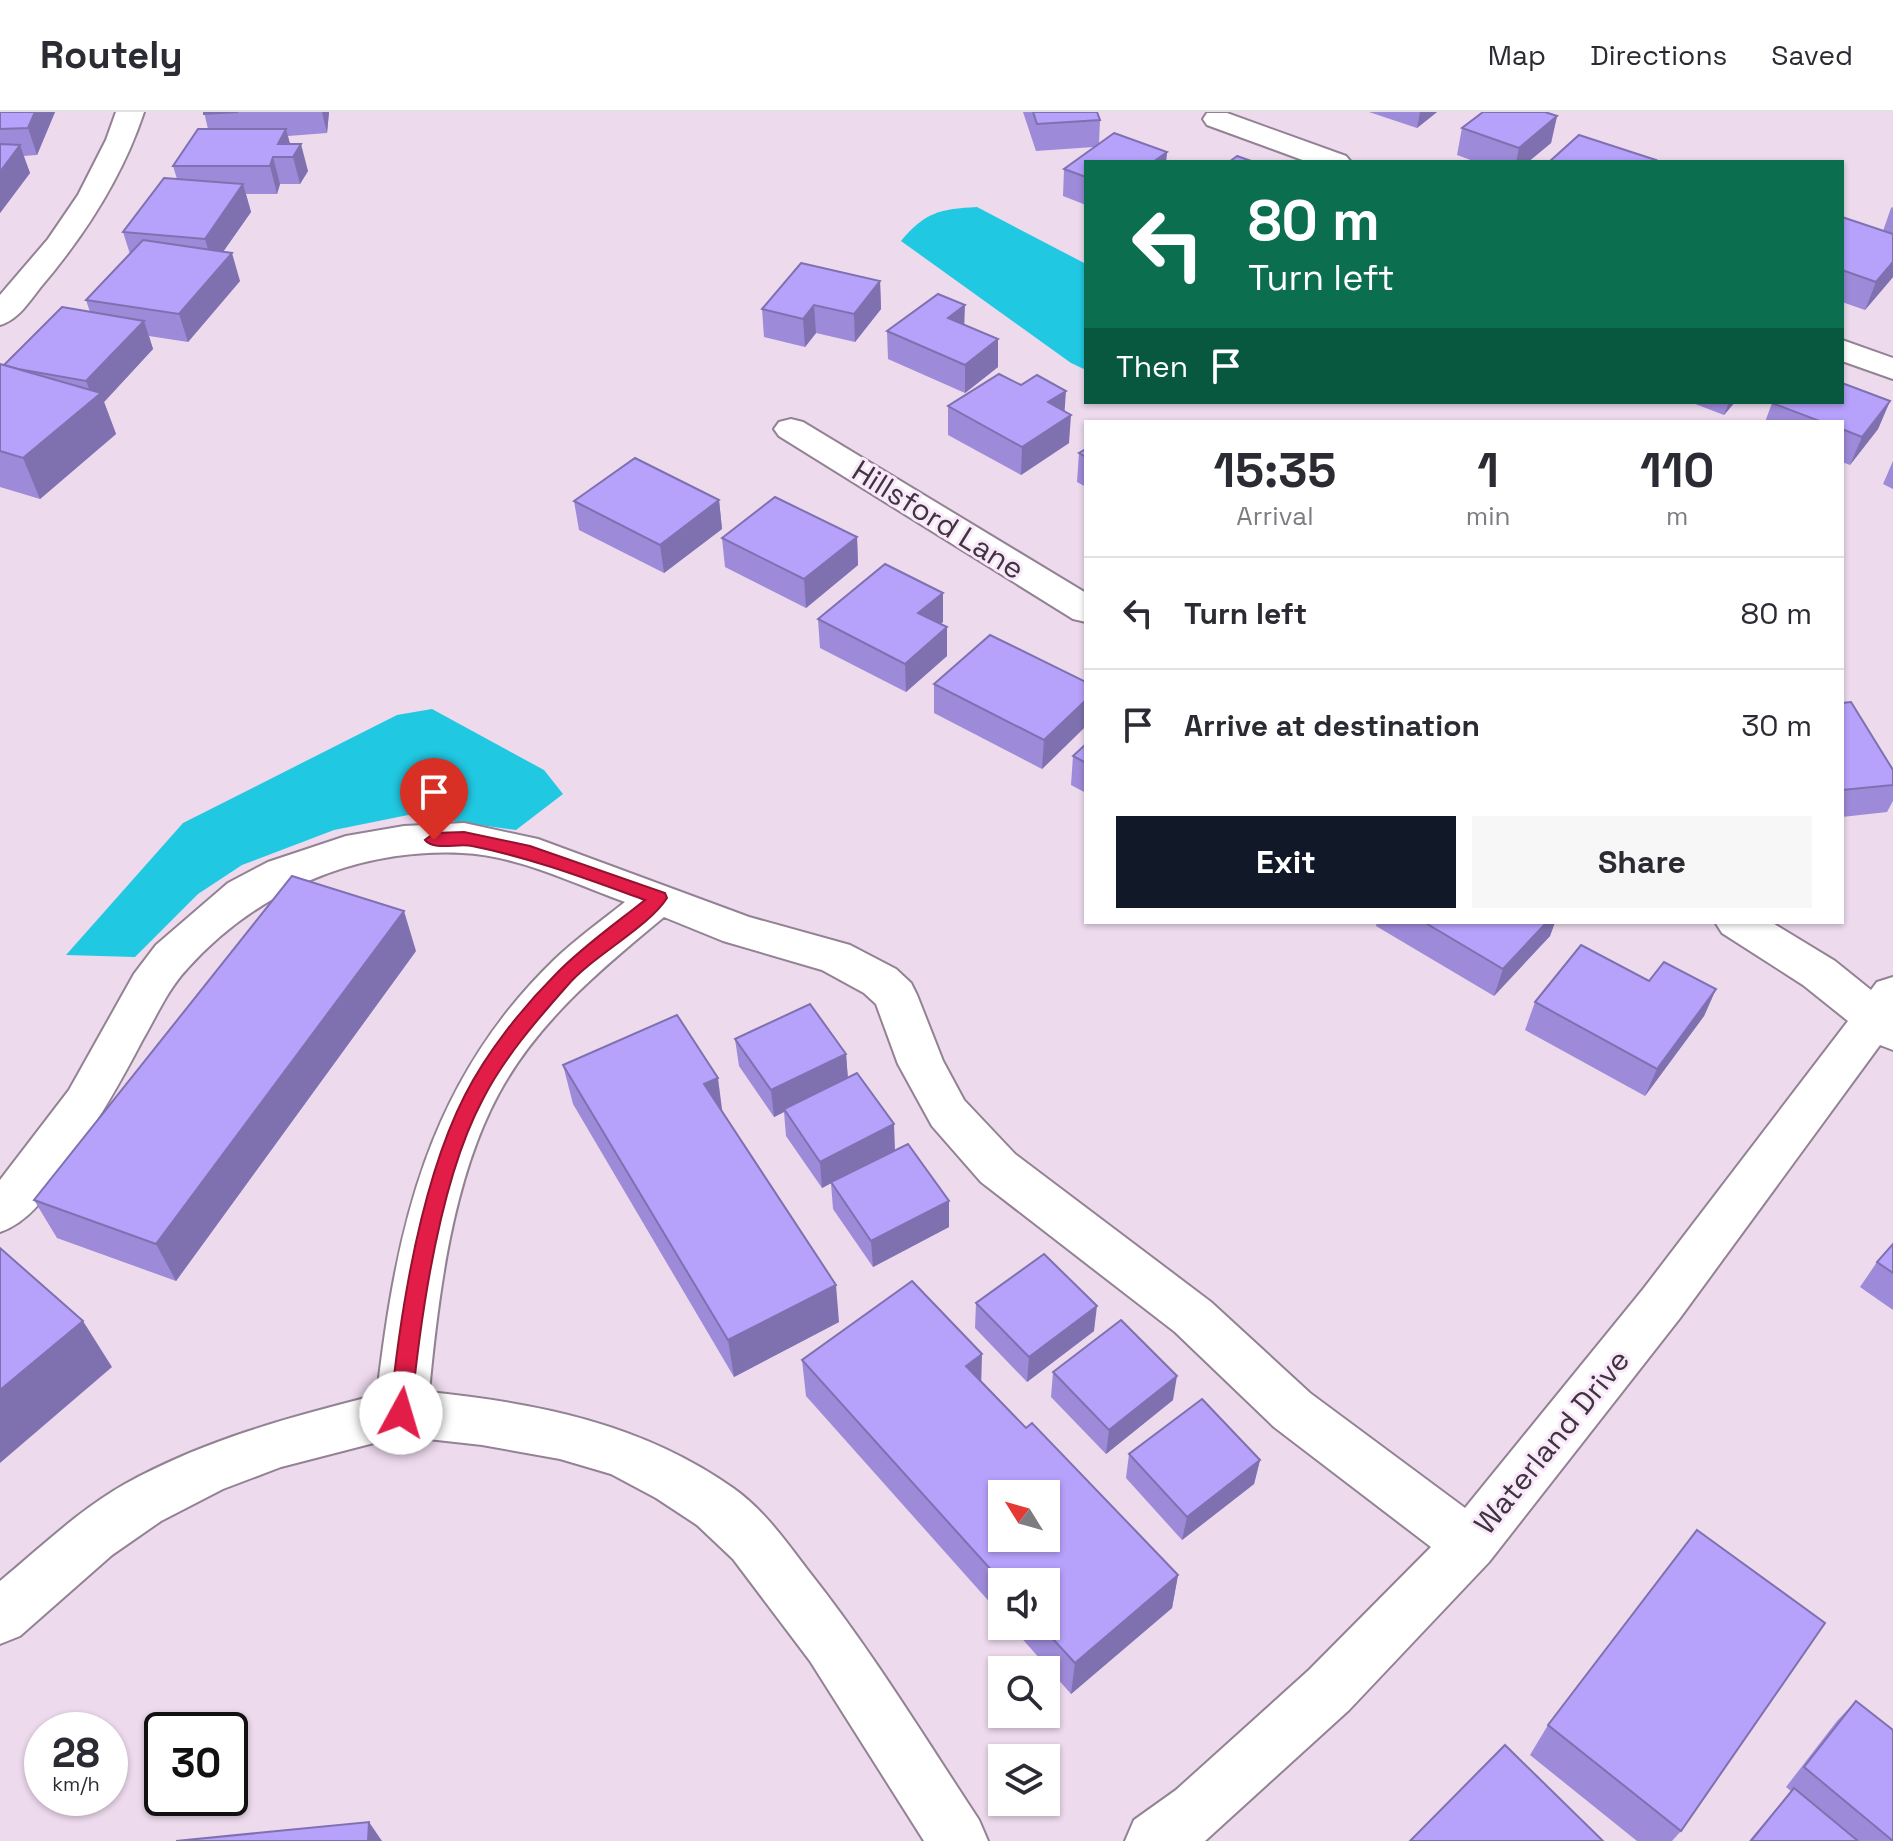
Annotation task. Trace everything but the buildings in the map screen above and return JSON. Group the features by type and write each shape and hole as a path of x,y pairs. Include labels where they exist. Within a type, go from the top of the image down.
{"street":[{"path":"0,315 68,231 100,182 119,146 130,112"},
{"path":"1217,119 1330,160"},
{"path":"1844,351 1893,369"},
{"name":"Hillsford Lane","path":"791,429 1084,609"},
{"path":"0,1212 21,1190 85,1103 150,986 171,957 243,894 283,873 346,851 404,841 464,838 523,850 659,898 738,930 835,957 880,981 895,995 921,1064 948,1113 998,1168 1193,1317 1292,1410 1470,1544"},
{"path":"401,1413 407,1352 432,1219 450,1156 473,1098 500,1054 563,978 659,898"},
{"path":"1740,924 1887,1015"},
{"name":"Waterland Drive","path":"1155,1841 1197,1811 1329,1690 1470,1544 1887,1015"},
{"path":"0,1617 93,1537 142,1503 192,1477 281,1443 401,1413 482,1421 560,1435 623,1454 675,1481 716,1507 752,1541 830,1642 958,1841"}],"water":[{"path":"977,207 1084,263 1084,369 1071,363 901,241 926,218 953,209"},
{"path":"432,709 544,770 563,794 516,830 408,815 334,830 242,865 198,894 135,957 66,955 183,823 397,715"}],"route":[{"path":"401,1413 407,1352 432,1219 450,1156 473,1098 500,1054 563,978 659,898 523,850 464,838 434,840"}]}
